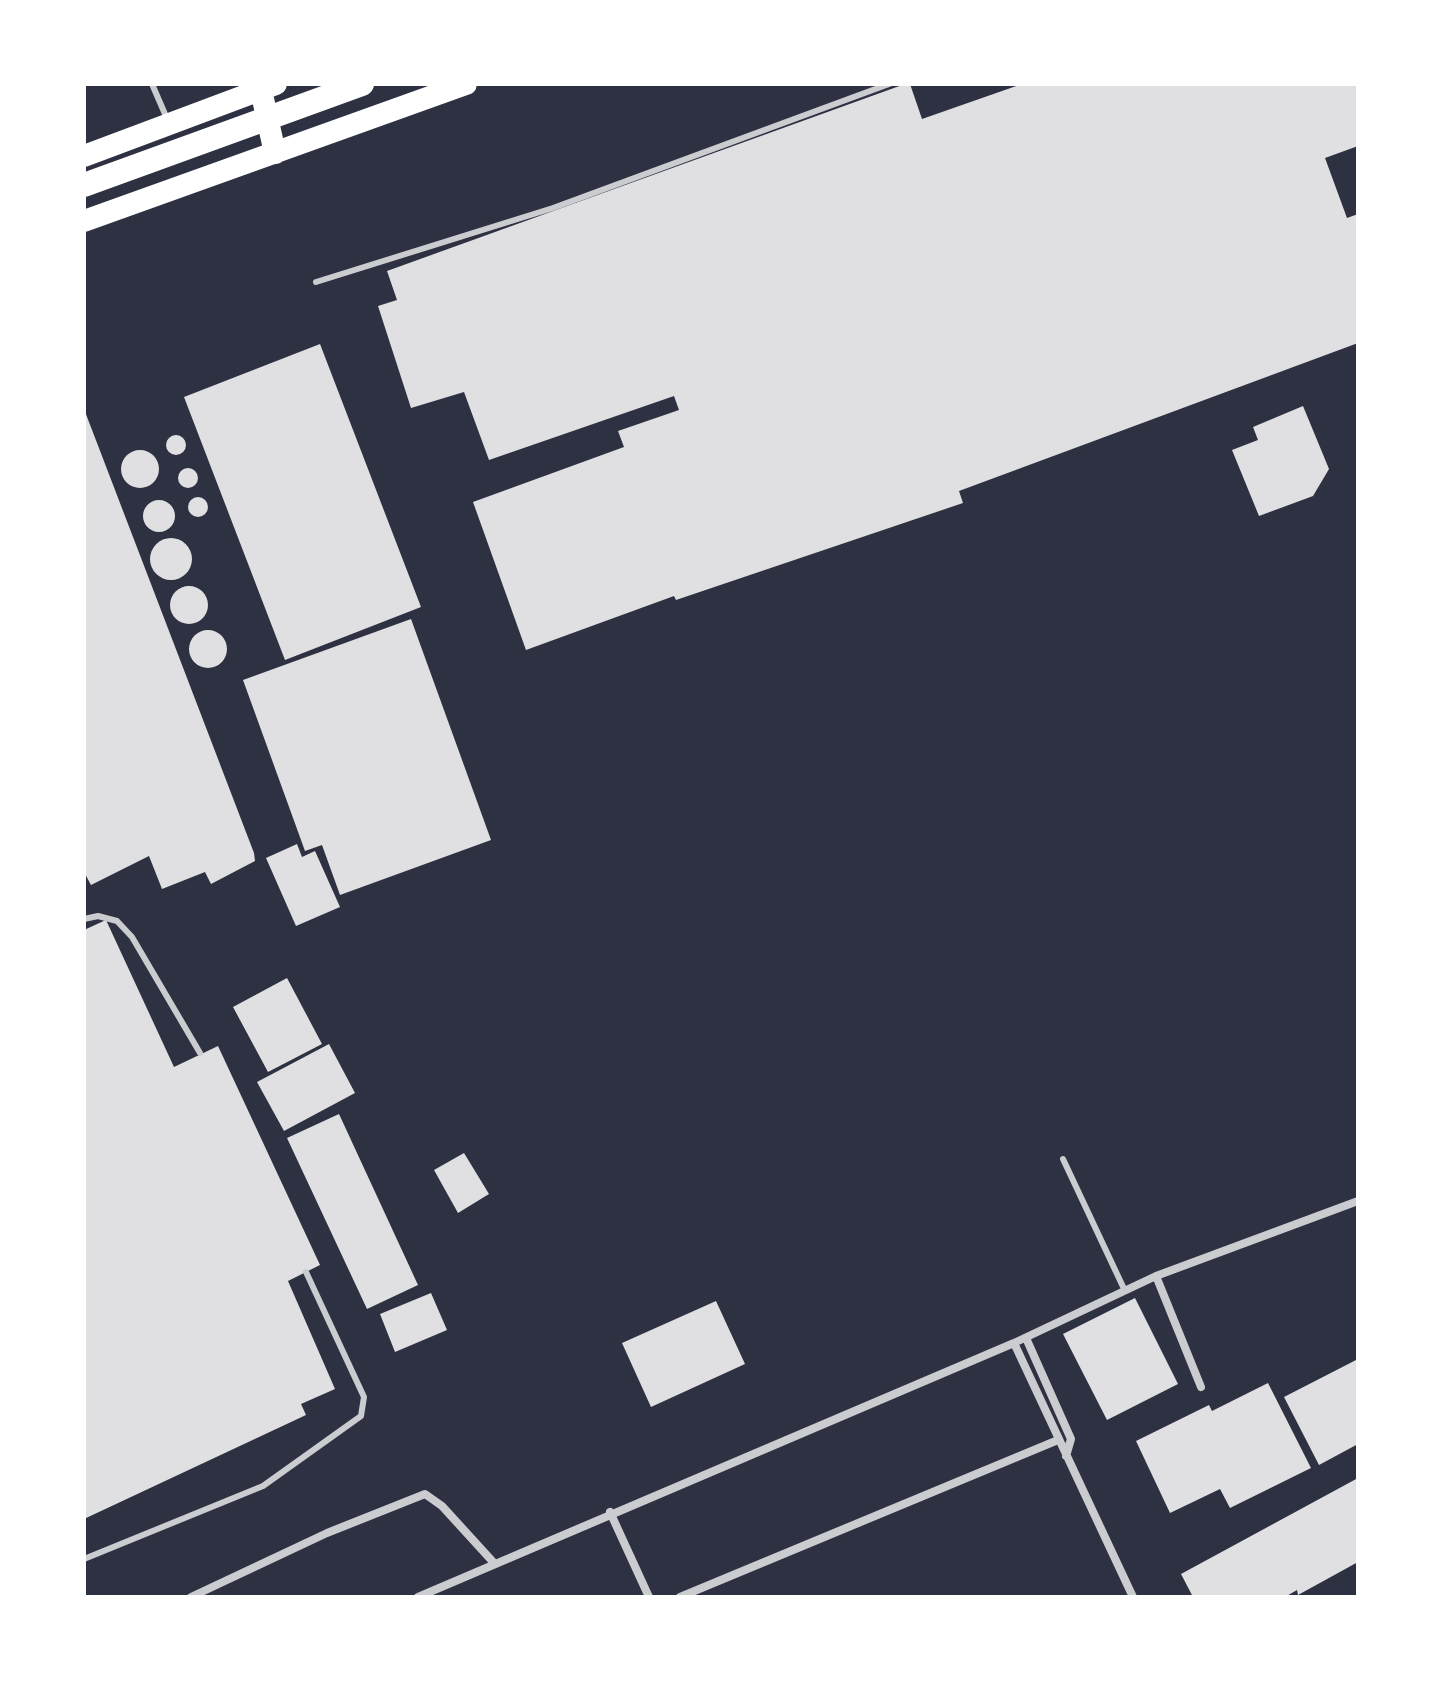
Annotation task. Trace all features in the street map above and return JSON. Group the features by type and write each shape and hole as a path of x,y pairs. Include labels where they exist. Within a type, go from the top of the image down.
{"highway":[{"path":"84,185 362,84"},
{"path":"84,221 466,84"},
{"path":"84,156 269,87 275,153"}],"street":[{"path":"418,1597 610,1512 1026,1338 1156,1276 1358,1201"},
{"path":"1156,1276 1201,1387"},
{"path":"1026,1338 1071,1439 1066,1456"},
{"path":"1014,1343 1133,1597"},
{"path":"680,1597 1058,1440"},
{"path":"191,1597 327,1533 425,1494 442,1506 494,1563"},
{"path":"610,1512 649,1597"}],"lane":[{"path":"152,84 169,124"},
{"path":"316,282 553,208 889,84"},
{"path":"84,919 98,916 117,921 132,937 200,1053"},
{"path":"1063,1159 1125,1291"},
{"path":"84,1559 263,1486 361,1416 364,1397 306,1272"}],"building":[{"path":"910,84 922,119 1022,84 1358,84 1358,146 1325,158 1347,218 1358,214 1358,343 959,491 963,503 676,600 674,596 526,650 473,502 624,447 618,431 679,410 674,396 489,460 464,392 411,408 378,306 397,300 387,271"},
{"path":"320,344 421,607 285,660 184,397"},
{"path":"1303,406 1329,469 1313,496 1259,516 1232,450 1258,440 1253,427"},
{"path":"84,409 254,853 255,861 211,884 205,872 162,889 149,856 91,885 84,872"},
{"path":"176,435 183,438 186,445 183,452 176,455 169,452 166,445 169,438"},
{"path":"140,450 153,456 159,469 153,482 140,488 127,482 121,469 127,456"},
{"path":"188,468 195,471 198,478 195,485 188,488 181,485 178,478 181,471"},
{"path":"198,497 205,500 208,507 205,514 198,517 191,514 188,507 191,500"},
{"path":"159,500 170,505 175,516 170,527 159,532 148,527 143,516 148,505"},
{"path":"171,538 186,544 192,559 186,574 171,580 156,574 150,559 156,544"},
{"path":"189,586 203,591 208,605 203,619 189,624 175,619 170,605 175,591"},
{"path":"411,619 491,840 340,895 322,845 305,851 243,680"},
{"path":"208,630 221,636 227,649 221,662 208,668 195,662 189,649 195,636"},
{"path":"297,844 302,857 315,851 340,907 296,926 266,858"},
{"path":"106,920 174,1067 218,1046 320,1265 288,1281 335,1389 301,1404 306,1415 84,1519 84,930"},
{"path":"287,978 322,1044 268,1072 233,1007"},
{"path":"329,1044 355,1093 284,1131 257,1082"},
{"path":"339,1114 418,1285 367,1309 287,1138"},
{"path":"464,1153 489,1194 458,1213 434,1170"},
{"path":"431,1293 447,1330 395,1352 380,1314"},
{"path":"1135,1298 1178,1384 1107,1420 1063,1334"},
{"path":"716,1301 745,1364 651,1407 622,1343"},
{"path":"1358,1359 1358,1444 1319,1465 1284,1397"},
{"path":"1268,1383 1311,1468 1230,1508 1220,1489 1170,1513 1136,1441 1209,1405 1212,1411"},
{"path":"1358,1478 1358,1562 1298,1595 1297,1590 1285,1597 1193,1597 1181,1574"}]}
